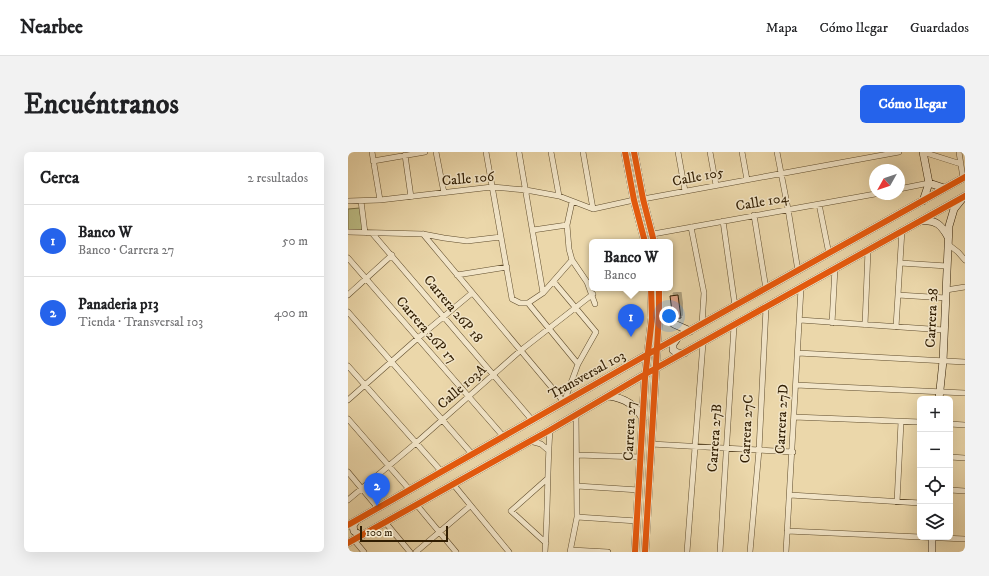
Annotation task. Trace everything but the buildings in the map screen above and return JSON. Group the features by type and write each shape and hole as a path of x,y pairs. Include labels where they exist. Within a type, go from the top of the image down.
{"street":[{"path":"372,152 380,200"},
{"path":"373,161 426,152"},
{"path":"436,152 444,194"},
{"path":"486,152 512,298 520,303 528,303 543,293 572,260"},
{"path":"519,152 543,293"},
{"path":"551,152 559,196"},
{"path":"583,152 593,209 634,200"},
{"path":"625,152 634,200 644,239"},
{"path":"634,152 643,199 653,238"},
{"path":"678,152 685,191"},
{"path":"710,152 716,185"},
{"path":"742,152 747,180"},
{"path":"777,152 798,270"},
{"name":"Calle 105","path":"643,199 899,152"},
{"path":"923,201 929,183 923,152 961,164"},
{"path":"958,152 964,178"},
{"path":"405,155 411,197"},
{"name":"Transversal 103","path":"348,525 503,436 964,178"},
{"path":"905,188 929,183 944,188"},
{"name":"Calle 106","path":"348,201 380,200 444,194 492,187 526,190 559,196 593,209"},
{"name":"Calle 104","path":"653,238 691,227 869,195"},
{"name":"Transversal 103","path":"351,542 646,374 965,196"},
{"name":"Carrera 28","path":"940,395 943,361 948,241 952,214 965,196"},
{"path":"361,201 365,233"},
{"path":"572,202 567,225 569,249 572,260 589,284"},
{"path":"820,204 829,254"},
{"path":"754,216 766,289"},
{"path":"919,222 928,220 937,223 944,229 948,241 965,260"},
{"path":"723,221 735,306"},
{"path":"533,230 567,225"},
{"path":"691,227 704,293 702,324"},
{"path":"896,327 902,230"},
{"path":"348,232 422,234 467,241 501,237"},
{"name":"Carrera 26P 18","path":"372,233 532,420"},
{"path":"422,234 564,402 578,364 596,334 595,330 554,282"},
{"path":"865,324 868,250"},
{"path":"348,295 392,255"},
{"name":"Carrera 26P 17","path":"348,258 503,436"},
{"path":"900,263 947,266"},
{"path":"456,275 507,267"},
{"path":"832,323 835,268"},
{"path":"946,290 965,287"},
{"name":"Carrera 27D","path":"786,552 801,288"},
{"path":"592,291 595,304"},
{"name":"Carrera 27","path":"635,552 646,374 652,318 651,291"},
{"name":"Carrera 27","path":"645,552 659,313 658,291"},
{"path":"348,400 418,338 472,293"},
{"name":"Calle 103A","path":"348,500 469,397 520,350 593,294"},
{"path":"898,295 946,298"},
{"path":"528,303 578,364"},
{"name":"Carrera 27C","path":"750,552 759,450 766,308"},
{"path":"348,312 472,454"},
{"path":"659,313 674,324 690,331"},
{"path":"800,320 944,330"},
{"name":"Carrera 27B","path":"720,552 734,326"},
{"path":"676,339 673,344 674,351 679,354 684,353"},
{"path":"687,552 703,343"},
{"path":"798,353 965,362"},
{"path":"348,366 441,471"},
{"path":"796,385 940,395 965,393"},
{"path":"609,396 618,397 627,401 634,407 643,420"},
{"path":"576,414 577,517 570,551 608,552"},
{"path":"794,417 917,422"},
{"path":"348,419 409,489"},
{"path":"897,502 901,422"},
{"path":"953,424 965,425"},
{"path":"545,552 548,516 547,479 550,430"},
{"path":"530,441 541,444 548,450"},
{"path":"651,444 792,452"},
{"path":"577,455 641,457"},
{"path":"953,457 965,458"},
{"path":"348,472 378,508"},
{"path":"546,543 511,511 547,479"},
{"path":"452,484 509,552"},
{"path":"577,486 639,490"},
{"path":"953,490 965,491"},
{"path":"790,495 917,503"},
{"path":"416,504 456,552"},
{"path":"416,552 470,506"},
{"path":"577,517 637,521"},
{"path":"356,520 353,526 354,531 358,534 365,534"},
{"path":"385,522 410,552"},
{"path":"787,531 917,536"},
{"path":"953,538 965,539"},
{"path":"932,540 932,552"},
{"path":"351,542 364,552"}],"green space":[{"path":"360,208 363,231 348,231 348,209"}],"cycle path":[{"path":"625,152 634,200 644,239"},
{"path":"634,152 643,199 653,239"},
{"path":"348,525 657,349 965,177"},
{"path":"348,543 550,430 642,376 965,196"},
{"path":"635,552 645,378 652,318 651,291"},
{"path":"645,552 659,291"}],"place":[{"name":"Banco W","path":"631,337"},
{"name":"Panaderia p13","path":"377,506"}]}
